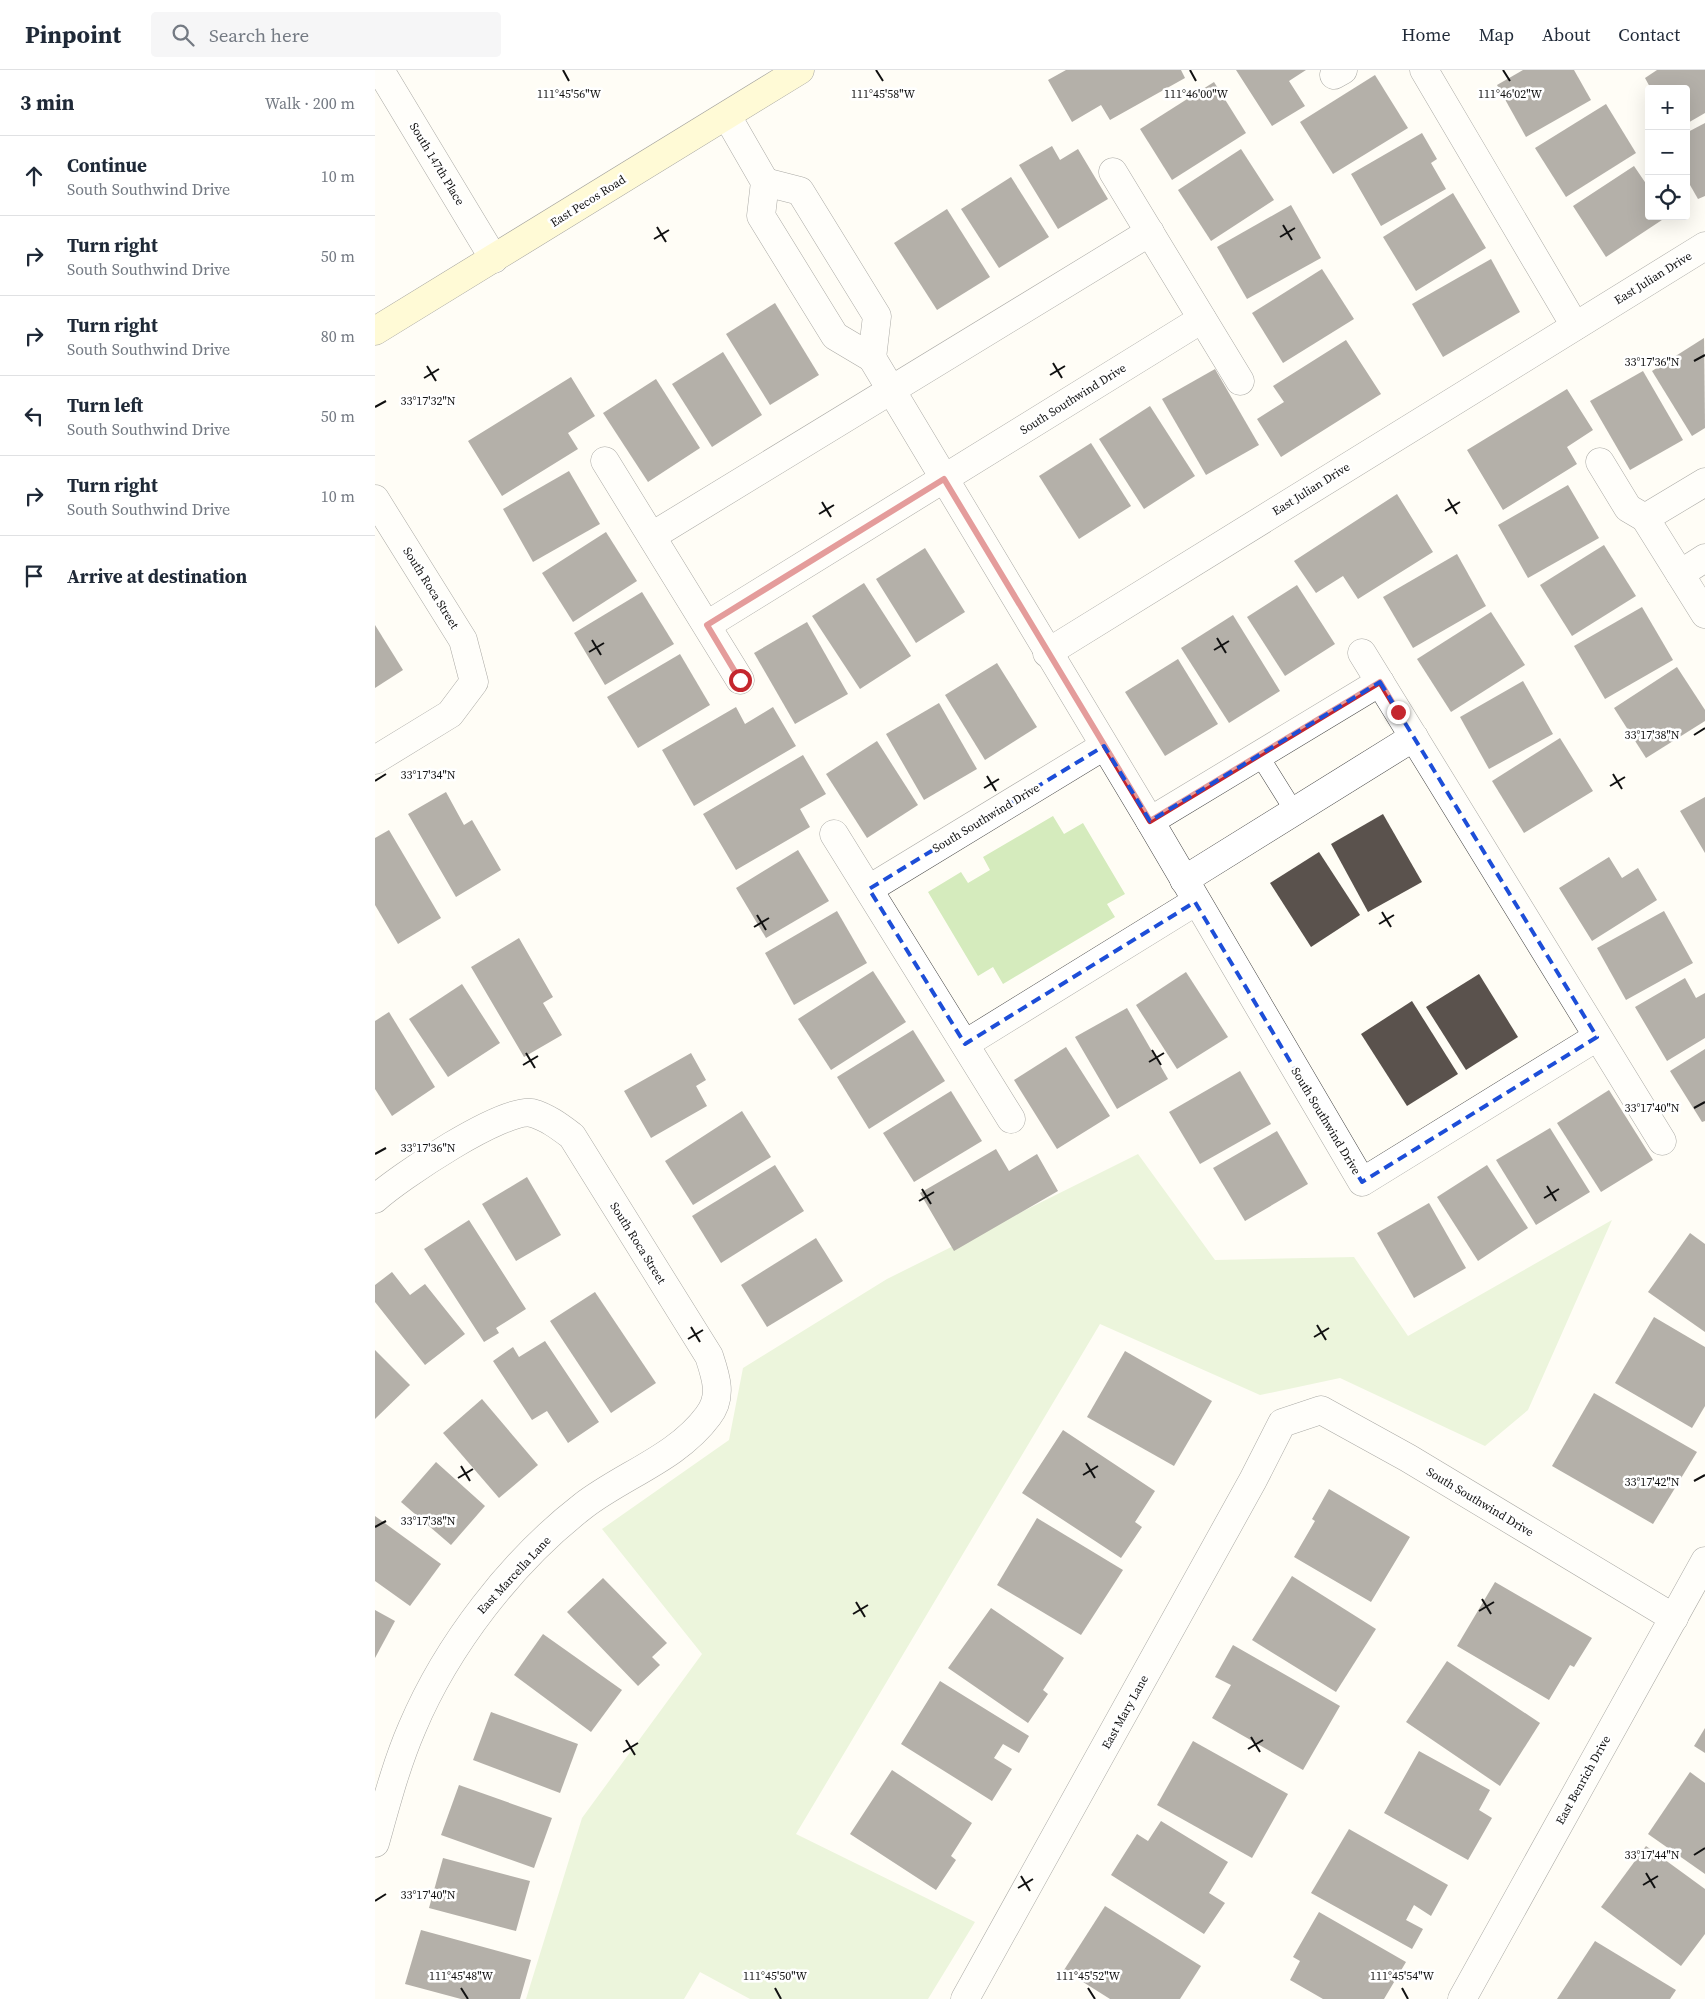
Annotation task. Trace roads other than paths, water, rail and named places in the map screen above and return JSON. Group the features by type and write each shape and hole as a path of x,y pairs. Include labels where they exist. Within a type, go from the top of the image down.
{"main road":[{"name":"East Pecos Road","path":"375,332 800,70"}],"street":[{"name":"South 147th Place","path":"380,70 494,259"},
{"path":"1424,70 1575,326"},
{"path":"727,116 765,182 800,191 877,316 872,358"},
{"path":"1113,172 1241,381"},
{"name":"South Southwind Drive","path":"765,182 761,216 835,336 872,358 1047,653 1150,821 1362,1182 1597,1036"},
{"path":"652,536 892,392 1151,232"},
{"name":"East Julian Drive","path":"1047,653 1705,246"},
{"name":"South Southwind Drive","path":"707,625 1202,319"},
{"path":"605,461 740,680"},
{"path":"1600,462 1628,508 1645,518 1705,614"},
{"path":"1645,518 1705,482"},
{"name":"South Roca Street","path":"375,499 463,640 474,682 450,714 375,760"},
{"path":"1679,574 1705,558"},
{"path":"1362,653 1662,1142"},
{"path":"1150,821 1380,682"},
{"path":"965,1044 1190,891 1294,811 1414,737"},
{"name":"South Southwind Drive","path":"869,890 1104,746"},
{"path":"834,834 1011,1119"},
{"name":"South Roca Street","path":"375,1199 472,1134 503,1118 531,1113 552,1122 572,1136 709,1356 716,1376 718,1395"},
{"name":"East Marcella Lane","path":"375,1843 390,1789 412,1728 444,1664 480,1610 538,1546 583,1506 688,1439 709,1415 718,1395"},
{"name":"South Southwind Drive","path":"1282,1423 1321,1410 1408,1458 1673,1618"},
{"name":"East Mary Lane","path":"965,1999 1253,1480 1282,1423"},
{"name":"East Benrich Drive","path":"1462,1999 1705,1561"}],"lane":[{"path":"1259,755 1294,811"}]}
